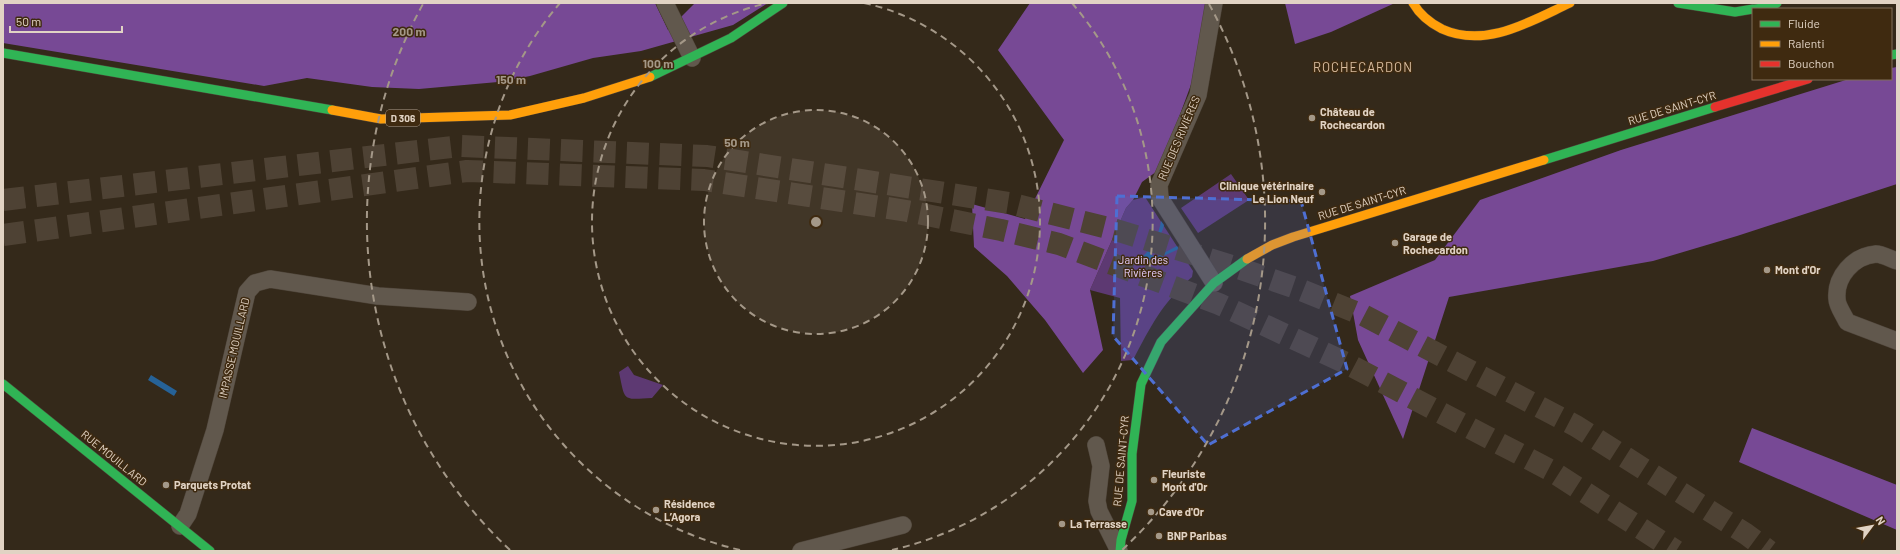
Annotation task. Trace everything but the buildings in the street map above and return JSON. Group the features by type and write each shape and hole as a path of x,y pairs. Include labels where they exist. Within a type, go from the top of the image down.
{"main road":[{"name":"D 306","path":"3,53 381,119 510,115 584,98 641,81 692,58 731,38 783,3"},
{"path":"1413,3 1421,16 1446,32 1469,38 1499,34 1570,3"},
{"path":"1678,3 1735,12 1752,9"},
{"path":"1762,8 1770,7 1777,3"},
{"name":"RUE DE SAINT-CYR","path":"1120,551 1121,540 1132,501 1132,454 1141,384 1161,342 1214,283 1242,262 1272,245 1293,237 1805,80"},
{"name":"RUE MOUILLARD","path":"3,384 210,551"}],"street":[{"path":"665,3 692,58"},
{"name":"RUE DES RIVIÈRES","path":"1214,3 1198,95 1159,185 1160,198 1214,283"},
{"path":"1897,261 1877,254 1857,260 1842,274 1837,287 1836,301 1847,322 1897,341"},
{"name":"IMPASSE MOUILLARD","path":"180,526 188,514 216,430 247,292 255,283 270,279 378,296 468,302"},
{"path":"1096,445 1101,466 1097,501 1100,511 1120,551"},
{"path":"801,551 903,525"}],"highlighted area":[{"path":"1117,196 1301,201 1347,369 1208,445 1113,336"}],"green space":[{"path":"1231,174 1249,200 1198,233 1181,208"},
{"name":"Jardin des Rivières","path":"1145,197 1193,271 1192,277 1173,296 1158,316 1133,360 1121,361 1120,298 1090,290 1126,208 1133,200"},
{"path":"628,366 634,375 663,385 652,398 635,399 626,397 622,389 619,372"}],"shaded area":[{"path":"3,3 655,3 668,30 695,3 768,3 733,25 641,51 593,58 530,76 498,82 419,89 372,87 307,78 264,86 3,43"},
{"path":"1030,3 1207,3 1196,71 1160,169 1142,182 1133,200 1126,208 1090,290 1103,350 1083,373 1045,320 1007,276 974,247 972,204 1025,219 1064,140 998,50"},
{"path":"1285,3 1395,3 1331,32 1295,44"},
{"path":"1897,67 1897,184 1737,236 1653,261 1449,297 1403,439 1358,340 1350,296 1435,260 1480,200 1621,150 1846,80 1892,80 1892,68"},
{"path":"1752,428 1897,485 1897,530 1739,462"}],"water":[{"path":"1161,221 1164,225 1163,229 1151,255 1156,257 1177,246 1179,249 1141,266 1138,264 1137,260 1150,249 1158,232"},
{"path":"151,375 177,391 174,396 148,380"}],"tunnel":[{"path":"3,200 460,146 707,156 1009,203 1116,230 1235,267 1296,288 1363,315 1576,426 1746,534 1769,551"},
{"path":"3,235 467,171 704,180 907,211 1001,230 1059,244 1219,304 1344,362 1550,470 1676,551"}],"traffic: fast":[{"path":"650,77 731,38 783,3"},
{"path":"1678,3 1735,12 1752,9"},
{"path":"1762,8 1770,7 1777,3"},
{"path":"3,53 332,110"},
{"path":"1892,55 1897,54"},
{"path":"1544,160 1715,107"},
{"path":"1120,551 1121,540 1132,501 1132,454 1141,384 1161,342 1214,283 1247,259"},
{"path":"3,384 210,551"}],"traffic: slow":[{"path":"1413,3 1426,18 1442,29 1459,34 1475,36 1508,30 1570,3"},
{"path":"332,110 381,119 510,115 584,98 650,77"},
{"path":"1247,259 1272,245 1293,237 1544,160"}],"traffic: jam":[{"path":"1715,107 1805,80"}],"place":[{"name":"Château de Rochecardon","path":"1312,118"},
{"name":"Clinique vétérinaire Le Lion Neuf","path":"1322,192"},
{"name":"Garage de Rochecardon","path":"1395,243"},
{"name":"Mont d'Or","path":"1767,270"},
{"name":"Fleuriste Mont d'Or","path":"1154,480"},
{"name":"Parquets Protat","path":"166,485"},
{"name":"Résidence L’Agora","path":"656,510"},
{"name":"Cave d'Or","path":"1151,512"},
{"name":"La Terrasse","path":"1062,524"},
{"name":"BNP Paribas","path":"1159,536"}],"district":[{"name":"ROCHECARDON","path":"1363,67"}]}
